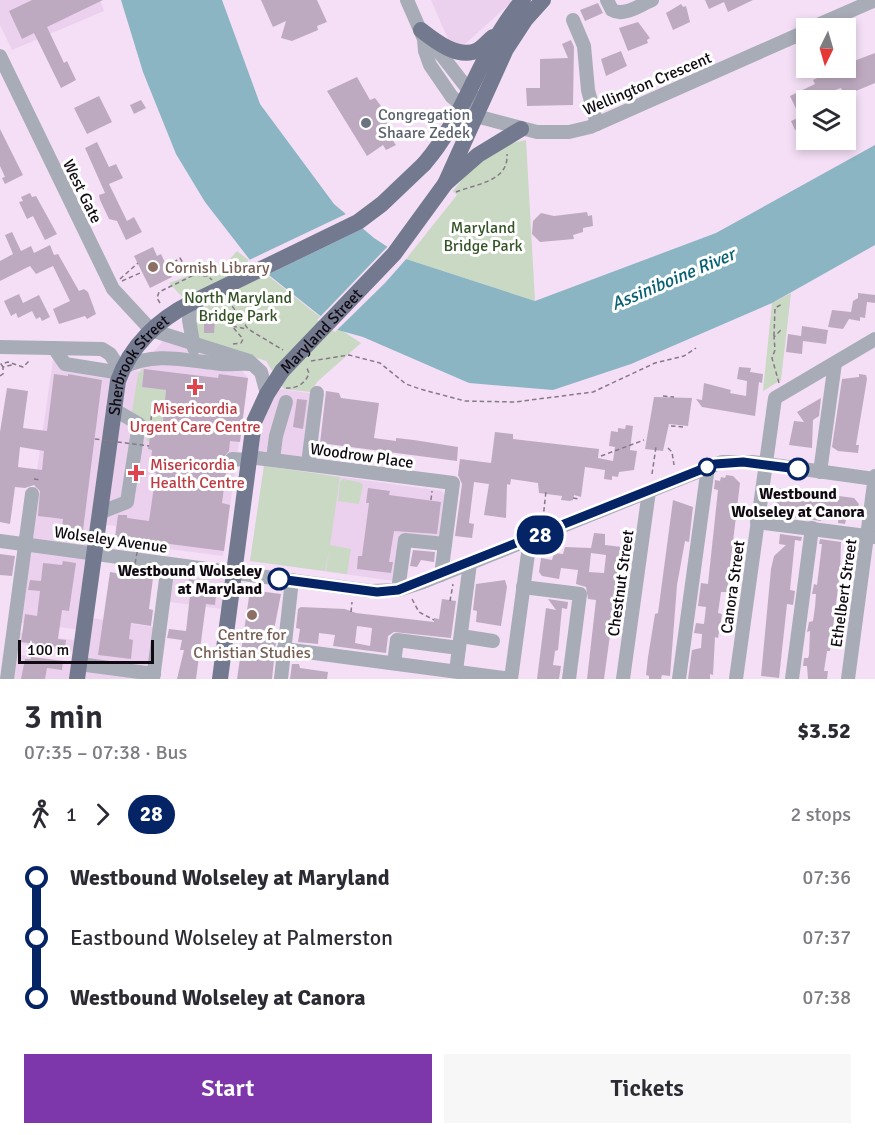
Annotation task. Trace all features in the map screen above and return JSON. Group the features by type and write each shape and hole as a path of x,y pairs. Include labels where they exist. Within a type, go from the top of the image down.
{"main road":[{"path":"422,35 444,48 465,52 477,51 498,33 523,0"},
{"path":"472,105 525,20 543,0"},
{"path":"450,188 472,105 498,33"},
{"name":"Sherbrook Street","path":"78,672 113,409 122,371 151,330 190,303 358,222 382,204 424,164 472,105"},
{"path":"450,188 484,150 521,129"},
{"name":"Maryland Street","path":"220,679 235,573 243,459 254,422 267,394 394,254 450,188"}],"street":[{"path":"407,0 422,35 430,65 452,97 472,105"},
{"path":"607,0 616,13 627,11 652,0"},
{"path":"834,18 875,0"},
{"path":"573,20 584,46 588,90 597,124"},
{"name":"Wellington Crescent","path":"472,105 494,119 521,129 553,133 597,124 796,35"},
{"name":"West Gate","path":"0,56 109,283 151,330"},
{"path":"190,303 189,320 196,361"},
{"path":"151,330 243,358 255,365 261,372 267,394"},
{"path":"820,471 836,363 875,339"},
{"path":"0,347 102,349 110,354 122,371"},
{"path":"54,348 65,364 122,371 150,358 255,365"},
{"name":"Canora Street","path":"736,679 775,398 836,363"},
{"path":"308,464 317,393"},
{"path":"273,459 276,436 286,402"},
{"path":"99,513 127,502 139,424 113,409"},
{"name":"Woodrow Place","path":"243,459 273,459 453,483 445,544"},
{"name":"Wolseley Avenue","path":"0,541 377,592 447,579 470,563 708,467 730,461 875,478"},
{"path":"679,679 708,467"},
{"name":"Ethelbert Street","path":"848,679 871,536 875,478"},
{"name":"Chestnut Street","path":"623,679 649,491"},
{"path":"7,679 32,494"},
{"path":"757,522 871,536"},
{"path":"792,679 812,528"},
{"path":"284,649 511,679 530,539"},
{"path":"402,589 405,540 445,544 447,579"},
{"path":"456,671 470,563"},
{"path":"78,672 153,677 168,564"},
{"path":"281,679 292,580"},
{"path":"523,587 580,594 569,679"},
{"path":"394,663 396,640 460,642 493,640"}],"path":[{"path":"450,188 487,183 500,174 507,161 505,147"},
{"path":"173,268 171,264 180,258 183,263"},
{"path":"138,263 120,280 140,273"},
{"path":"160,303 157,298 160,291 194,275 208,276 214,283"},
{"path":"226,297 248,329"},
{"path":"780,383 772,357 774,337 772,328 775,308 783,304"},
{"path":"232,344 241,343 243,339 232,326 248,329 286,352"},
{"path":"774,337 782,329"},
{"path":"282,378 291,388 299,386 309,373 304,364 314,359 349,355 380,363 406,384 465,401 530,402 592,392 655,363 684,356 696,348"},
{"path":"0,364 24,367 34,359"},
{"path":"0,364 3,367 11,367 13,364"},
{"path":"0,376 3,367"},
{"path":"663,396 674,397"},
{"path":"671,426 684,427"},
{"path":"95,439 149,446"},
{"path":"601,456 644,440"},
{"path":"652,474 656,447"},
{"path":"668,447 672,452 674,465"},
{"path":"34,479 40,480"},
{"path":"431,501 433,487"},
{"path":"543,519 546,491"},
{"path":"573,498 579,499"},
{"path":"134,571 138,540"},
{"path":"447,579 450,601"},
{"path":"402,589 419,612 434,620"},
{"path":"351,612 352,602"}],"shaded area":[{"path":"0,0 100,0 104,11 12,50 0,25"},
{"path":"431,0 514,0 465,44 459,45 448,39"},
{"name":"Misericordia Health Centre","path":"165,338 232,360 248,378 223,556 115,542 116,526 98,524 85,617 160,628 153,679 7,679 11,654 78,662 80,652 12,643 14,632 81,641 83,630 15,622 53,360 139,371"},
{"path":"270,388 317,394 308,464 249,457"},
{"path":"264,466 442,491 445,496 440,544 400,540 394,581 250,561"},
{"path":"168,564 235,573 230,610 163,601"}],"green space":[{"name":"Maryland Bridge Park","path":"526,140 535,301 406,259 457,195 453,191 476,165 502,147"},
{"name":"North Maryland Bridge Park","path":"237,251 315,313 361,343 317,382 311,392 284,389 266,361 193,336 194,309 169,283 228,261"},
{"path":"791,293 781,380 763,391 772,303"},
{"path":"144,368 142,387 166,390 161,437 157,436 157,429 152,429 150,442 147,441 140,417 132,412 138,374"},
{"path":"264,466 340,477 330,545 351,549 347,574 326,571 329,551 325,571 250,561"},
{"path":"343,479 363,485 359,504 338,501 340,482"}],"water":[{"name":"Assiniboine River","path":"121,0 222,0 260,104 334,204 374,238 406,259 535,301 716,233 875,145 875,245 772,303 631,364 553,390 469,383 363,337 338,330 250,260 205,202 176,154 143,72"}],"pier":[{"path":"348,213 366,227 265,276 247,261"},
{"path":"390,244 408,257 385,283 335,332 317,320"}],"building":[{"path":"32,0 103,0 47,27 64,63 67,61 76,80 61,88 34,33 22,39 9,11"},
{"path":"261,0 317,0 327,22 317,26 318,30 292,41 281,38 286,21 273,27"},
{"path":"705,0 753,0 728,12 724,2 709,9"},
{"path":"598,3 603,13 585,21 580,10"},
{"path":"681,4 683,7 686,6 690,22 673,30 666,13"},
{"path":"638,22 650,38 647,40 648,43 628,51 619,28"},
{"path":"571,40 574,47 573,105 527,106 526,88 540,88 540,59 568,58 562,44"},
{"path":"621,51 627,66 606,76 601,59"},
{"path":"875,53 875,83 856,91 842,90 841,88 802,90 815,84 813,80 818,78 856,78 856,60"},
{"name":"Congregation Shaare Zedek","path":"357,77 370,100 375,98 384,110 380,113 393,132 389,135 396,145 386,150 383,145 367,156 327,91"},
{"path":"796,93 796,109 790,96"},
{"path":"99,96 112,122 87,134 74,108"},
{"path":"141,100 146,108 134,114 130,105"},
{"path":"796,119 796,130 795,130 791,121"},
{"path":"0,129 23,175 5,184 2,178 5,177 0,166"},
{"path":"97,142 109,167 116,164 123,178 109,184 127,221 134,217 142,232 126,240 117,221 109,219 100,200 99,195 105,193 85,148"},
{"path":"30,193 32,197 36,196 57,234 45,240 33,216 27,219 19,202 23,201 21,197"},
{"path":"587,212 588,216 592,215 593,226 583,228 583,232 573,235 574,239 540,242 532,234 533,221 541,213 554,216"},
{"path":"12,232 21,251 31,246 34,253 50,245 54,255 58,254 79,291 84,289 88,292 96,314 87,319 85,316 59,324 53,309 70,301 53,266 36,274 30,266 0,281 0,261 13,254 5,235"},
{"name":"Cornish Library","path":"153,247 157,256 161,254 172,277 150,288 134,256"},
{"path":"858,293 875,295 875,303 867,302 865,318 860,317 860,321 849,319 843,329 828,327 832,310 851,312 853,301 858,298"},
{"path":"19,294 23,303 39,295 50,317 42,321 40,317 36,319 32,311 18,318 16,313 11,316 4,301"},
{"path":"204,320 215,321 214,333 204,333"},
{"path":"802,326 828,330 826,344 803,341 802,354 786,352 788,334 801,336"},
{"path":"739,367 751,368 750,372 763,374 762,383 759,382 755,416 702,407 696,399 702,400 704,383 731,390 730,393 746,396 747,381 737,379"},
{"path":"144,369 218,378 219,374 248,378 240,442 230,441 229,451 223,458 227,466 222,503 230,505 224,551 115,537 118,515 149,521 156,473 150,472 152,450 148,449 151,429 162,430 166,390 142,387"},
{"path":"54,374 102,380 82,538 61,535 63,519 38,516 40,491 34,485 25,488 15,487 10,524 0,522 0,432 7,388 28,391 23,428 47,431","holes":["20,447 44,451 42,470 18,467"]},
{"path":"859,374 866,375 867,379 856,445 859,445 858,453 838,451 832,447 842,379 859,377"},
{"path":"326,391 339,393 341,398 379,403 374,438 396,441 396,438 458,447 457,461 320,443"},
{"path":"654,397 692,398 688,426 669,424 663,451 645,449"},
{"path":"821,398 819,416 813,420 812,448 789,445 794,421 804,422 797,412"},
{"path":"297,399 307,400 303,429 293,427"},
{"path":"626,425 633,426 630,450 637,451 634,470 619,472 618,477 612,476 612,480 604,479 605,470 585,467 581,497 574,495 573,500 570,501 561,500 562,496 539,493 538,483 511,479 510,485 507,484 506,518 484,515 489,484 474,482 469,523 474,524 472,538 455,536 462,484 458,475 460,459 491,463 495,432 513,434 513,439 599,449 598,458 613,461 615,447 609,446 611,431 618,432 618,428 625,429"},
{"path":"726,475 733,476 740,483 727,592 721,592 718,613 722,614 718,638 715,637 713,675 710,674 710,679 688,679 692,650 701,648 702,634 694,633 696,623 704,624 706,607 698,606 701,583 708,584 718,490 714,489 715,480 720,481 721,477 725,478"},
{"path":"368,488 390,491 389,495 441,502 437,534 394,531 389,562 393,562 391,573 357,569 358,556 362,556 369,503 366,503"},
{"path":"778,488 854,498 859,504 855,516 847,515 845,524 838,523 839,516 822,514 821,521 782,516 783,511 776,510"},
{"path":"673,500 693,507 689,542 685,541 677,585 670,676 662,675 661,679 649,679 646,675 648,657 655,614 658,613"},
{"path":"594,533 605,534 605,545 622,547 604,679 587,679 596,600 588,599 586,587 576,584 578,570 561,568 559,579 542,576 539,572 541,558 552,560 554,553 563,554 565,547 591,548","holes":["591,553 606,555 604,573 589,572"]},
{"path":"780,534 802,537 801,541 795,540 790,590 795,591 793,605 787,604 779,678 761,676 771,569 774,556 786,545 779,544"},
{"path":"820,539 841,542 840,572 830,651 827,651 824,671 828,671 827,679 808,679 807,666 803,666 804,658 808,658 809,655 810,631 807,632 809,622 813,621 815,607 816,594 812,594 814,584 817,585 822,544 819,544"},
{"path":"413,550 435,552 434,562 421,560 417,567 410,566"},
{"path":"0,554 15,556 12,576 0,575"},
{"path":"63,561 76,563 69,611 62,610 58,639 66,640 65,648 21,642 25,614 37,616 40,591 28,590 30,580 41,581 43,563 62,565"},
{"path":"127,570 153,578 149,609 153,610 151,626 131,623 129,639 133,640 131,659 98,655 110,572 127,575"},
{"path":"189,579 217,585 215,605 206,604 196,679 177,679 184,650 180,650 182,640 167,638 169,629 186,631 190,595 187,595"},
{"path":"505,580 507,587 501,626 476,622 477,611 473,610 476,584"},
{"path":"250,590 281,594 274,630 277,631 272,679 237,679"},
{"path":"442,599 456,601 451,638 394,632 388,636 386,653 333,646 335,635 319,633 318,644 298,642 300,629 296,628 298,609 301,607 345,609 356,613 434,622 434,618 439,619","holes":["357,626 372,628 370,646 355,643"]},
{"path":"548,599 568,602 567,609 562,608 558,650 555,651 553,665 561,666 559,679 537,679 546,608 556,610"},
{"path":"31,657 63,661 62,670 47,668 45,679 21,679 25,659 31,659"},
{"path":"292,664 299,664 300,668 328,672 327,679 290,679"}],"bus line":[{"name":"28","path":"279,579 377,592 398,590 441,575 715,464 730,461 752,462 798,469"}],"place":[{"name":"Congregation Shaare Zedek","path":"366,123"},
{"name":"Cornish Library","path":"153,267"},
{"name":"Misericordia Urgent Care Centre","path":"195,387"},
{"name":"Westbound Wolseley at Canora","path":"798,469"},
{"name":"Misericordia Health Centre","path":"136,473"},
{"name":"Westbound Wolseley at Maryland","path":"279,579"},
{"name":"Centre for Christian Studies","path":"252,615"}]}
